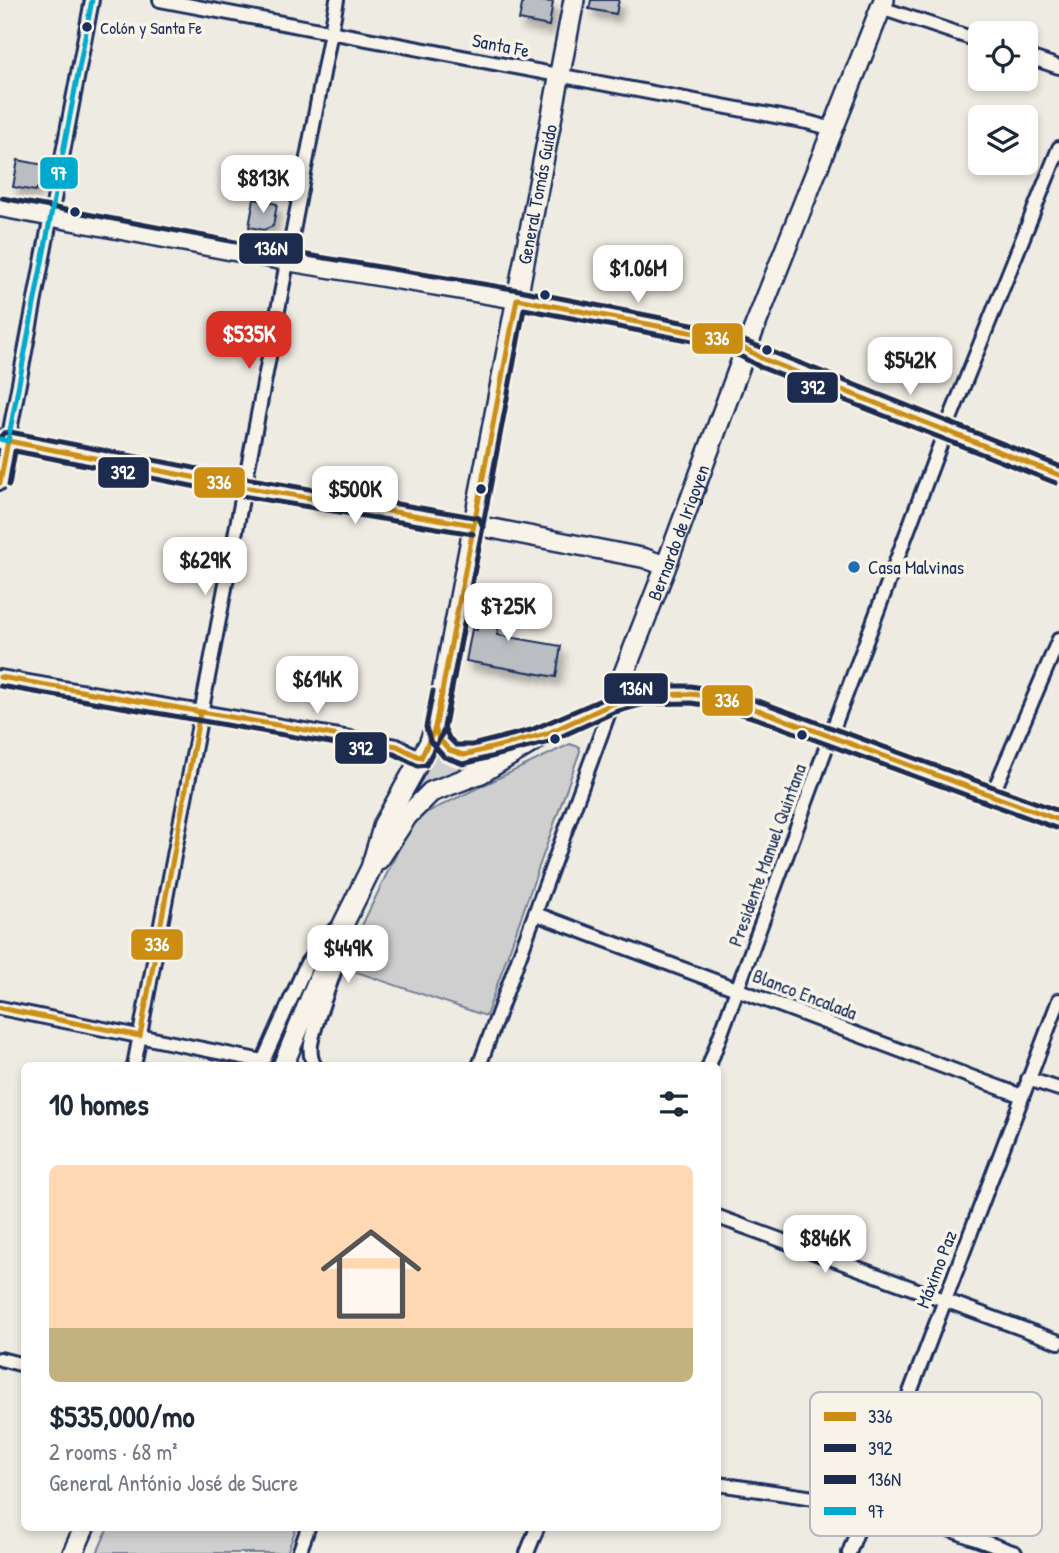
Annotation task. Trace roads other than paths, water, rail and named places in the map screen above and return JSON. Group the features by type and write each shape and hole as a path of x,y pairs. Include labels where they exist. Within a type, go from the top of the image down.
{"main road":[{"name":"General Tomás Guido","path":"285,1062 315,988 371,868 384,824 435,727 574,0"},
{"name":"Bernardo de Irigoyen","path":"612,704 746,349 882,4"},
{"path":"371,868 422,799 440,788 488,769 546,734 612,704"},
{"path":"435,727 442,743 454,753 464,755 546,734"},
{"path":"71,1553 81,1531"}],"street":[{"path":"0,483 4,440 51,216 92,0"},
{"name":"Santa Fe","path":"160,0 833,129"},
{"path":"135,1062 337,0"},
{"path":"882,4 968,36"},
{"path":"1038,60 1059,67"},
{"name":"Presidente Manuel Quintana","path":"711,1062 946,429 1059,148"},
{"path":"0,207 710,336 1059,475"},
{"path":"4,440 243,487 474,525 644,558 666,566"},
{"path":"992,795 1059,639"},
{"path":"0,677 397,746 421,758"},
{"path":"612,704 643,695 692,694 720,698 761,710 1059,820"},
{"name":"Bernardo de Irigoyen","path":"480,1062 612,704"},
{"name":"General Tomás Guido","path":"313,1062 311,1042 340,956 351,908"},
{"name":"General Tomás Guido","path":"262,1062 307,963 351,908"},
{"name":"Blanco Encalada","path":"536,914 1022,1096"},
{"name":"Máximo Paz","path":"910,1392 1059,1000"},
{"path":"0,1008 257,1062"},
{"path":"1028,1079 1059,1089"},
{"path":"721,1218 1059,1342"},
{"path":"0,1359 21,1364"},
{"path":"721,1484 810,1497"},
{"path":"299,1553 307,1531"},
{"path":"527,1553 536,1531"},
{"name":"Máximo Paz","path":"849,1553 855,1536"},
{"path":"967,1536 1014,1553"}],"place":[{"name":"Colón y Santa Fe","path":"87,27"},
{"name":"Casa Malvinas","path":"854,567"}]}
